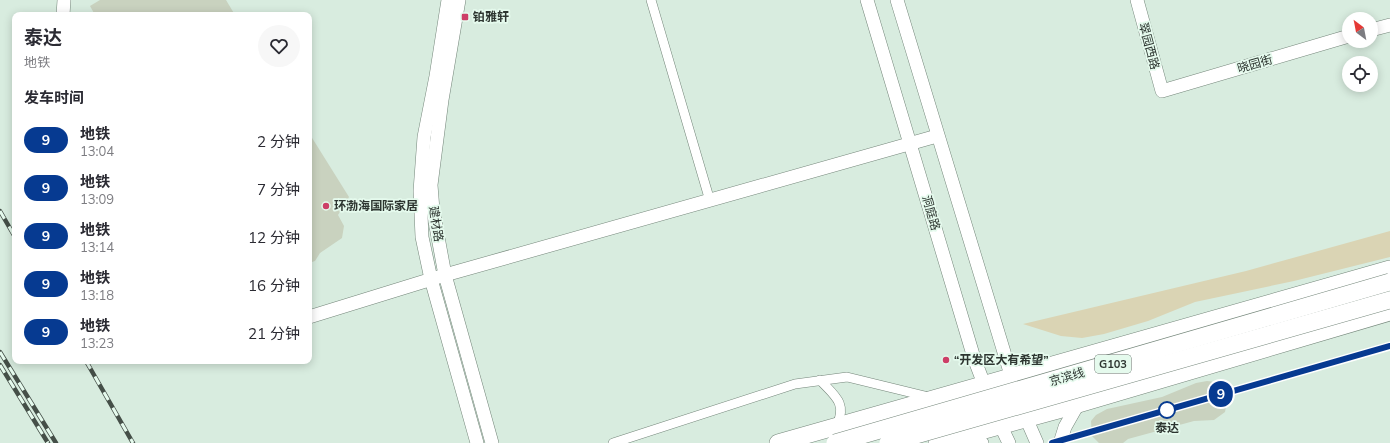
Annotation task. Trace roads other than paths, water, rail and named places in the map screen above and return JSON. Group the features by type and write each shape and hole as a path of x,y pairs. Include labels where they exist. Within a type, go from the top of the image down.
{"highway":[{"path":"778,443 1390,269"},
{"name":"京滨线","path":"835,443 1390,282"},
{"name":"京滨线","path":"888,443 1390,300"},
{"path":"937,443 1078,404 1390,312"}],"street":[{"path":"64,0 64,12"},
{"path":"448,0 436,76 424,137 420,191 422,237 431,279 477,443"},
{"name":"建材路","path":"459,0 442,100 431,185 445,275 492,443"},
{"path":"651,0 710,201"},
{"name":"洞庭路","path":"867,0 974,358 999,425 1009,443"},
{"path":"897,0 1011,378 1037,443"},
{"name":"翠园西路","path":"1137,0 1162,91"},
{"path":"1378,28 1390,25"},
{"name":"晓园街","path":"1162,91 1342,38"},
{"path":"312,315 431,279 937,136"},
{"path":"613,443 795,384 820,380 847,377 936,399"},
{"path":"820,380 839,400 842,414 837,425"},
{"path":"1060,443 1065,427 1078,404"},
{"path":"959,436 982,443"}],"railway":[{"path":"0,211 12,232"},
{"path":"1052,443 1390,346"},
{"path":"0,352 56,443"},
{"path":"88,364 133,443"},
{"path":"0,365 48,443"}],"metro line":[{"name":"9","path":"1052,443 1390,346"}],"place":[{"name":"铂雅轩","path":"465,17"},
{"name":"环渤海国际家居","path":"326,206"},
{"name":"“开发区大有希望”","path":"946,360"},
{"name":"泰达","path":"1167,410"}]}
